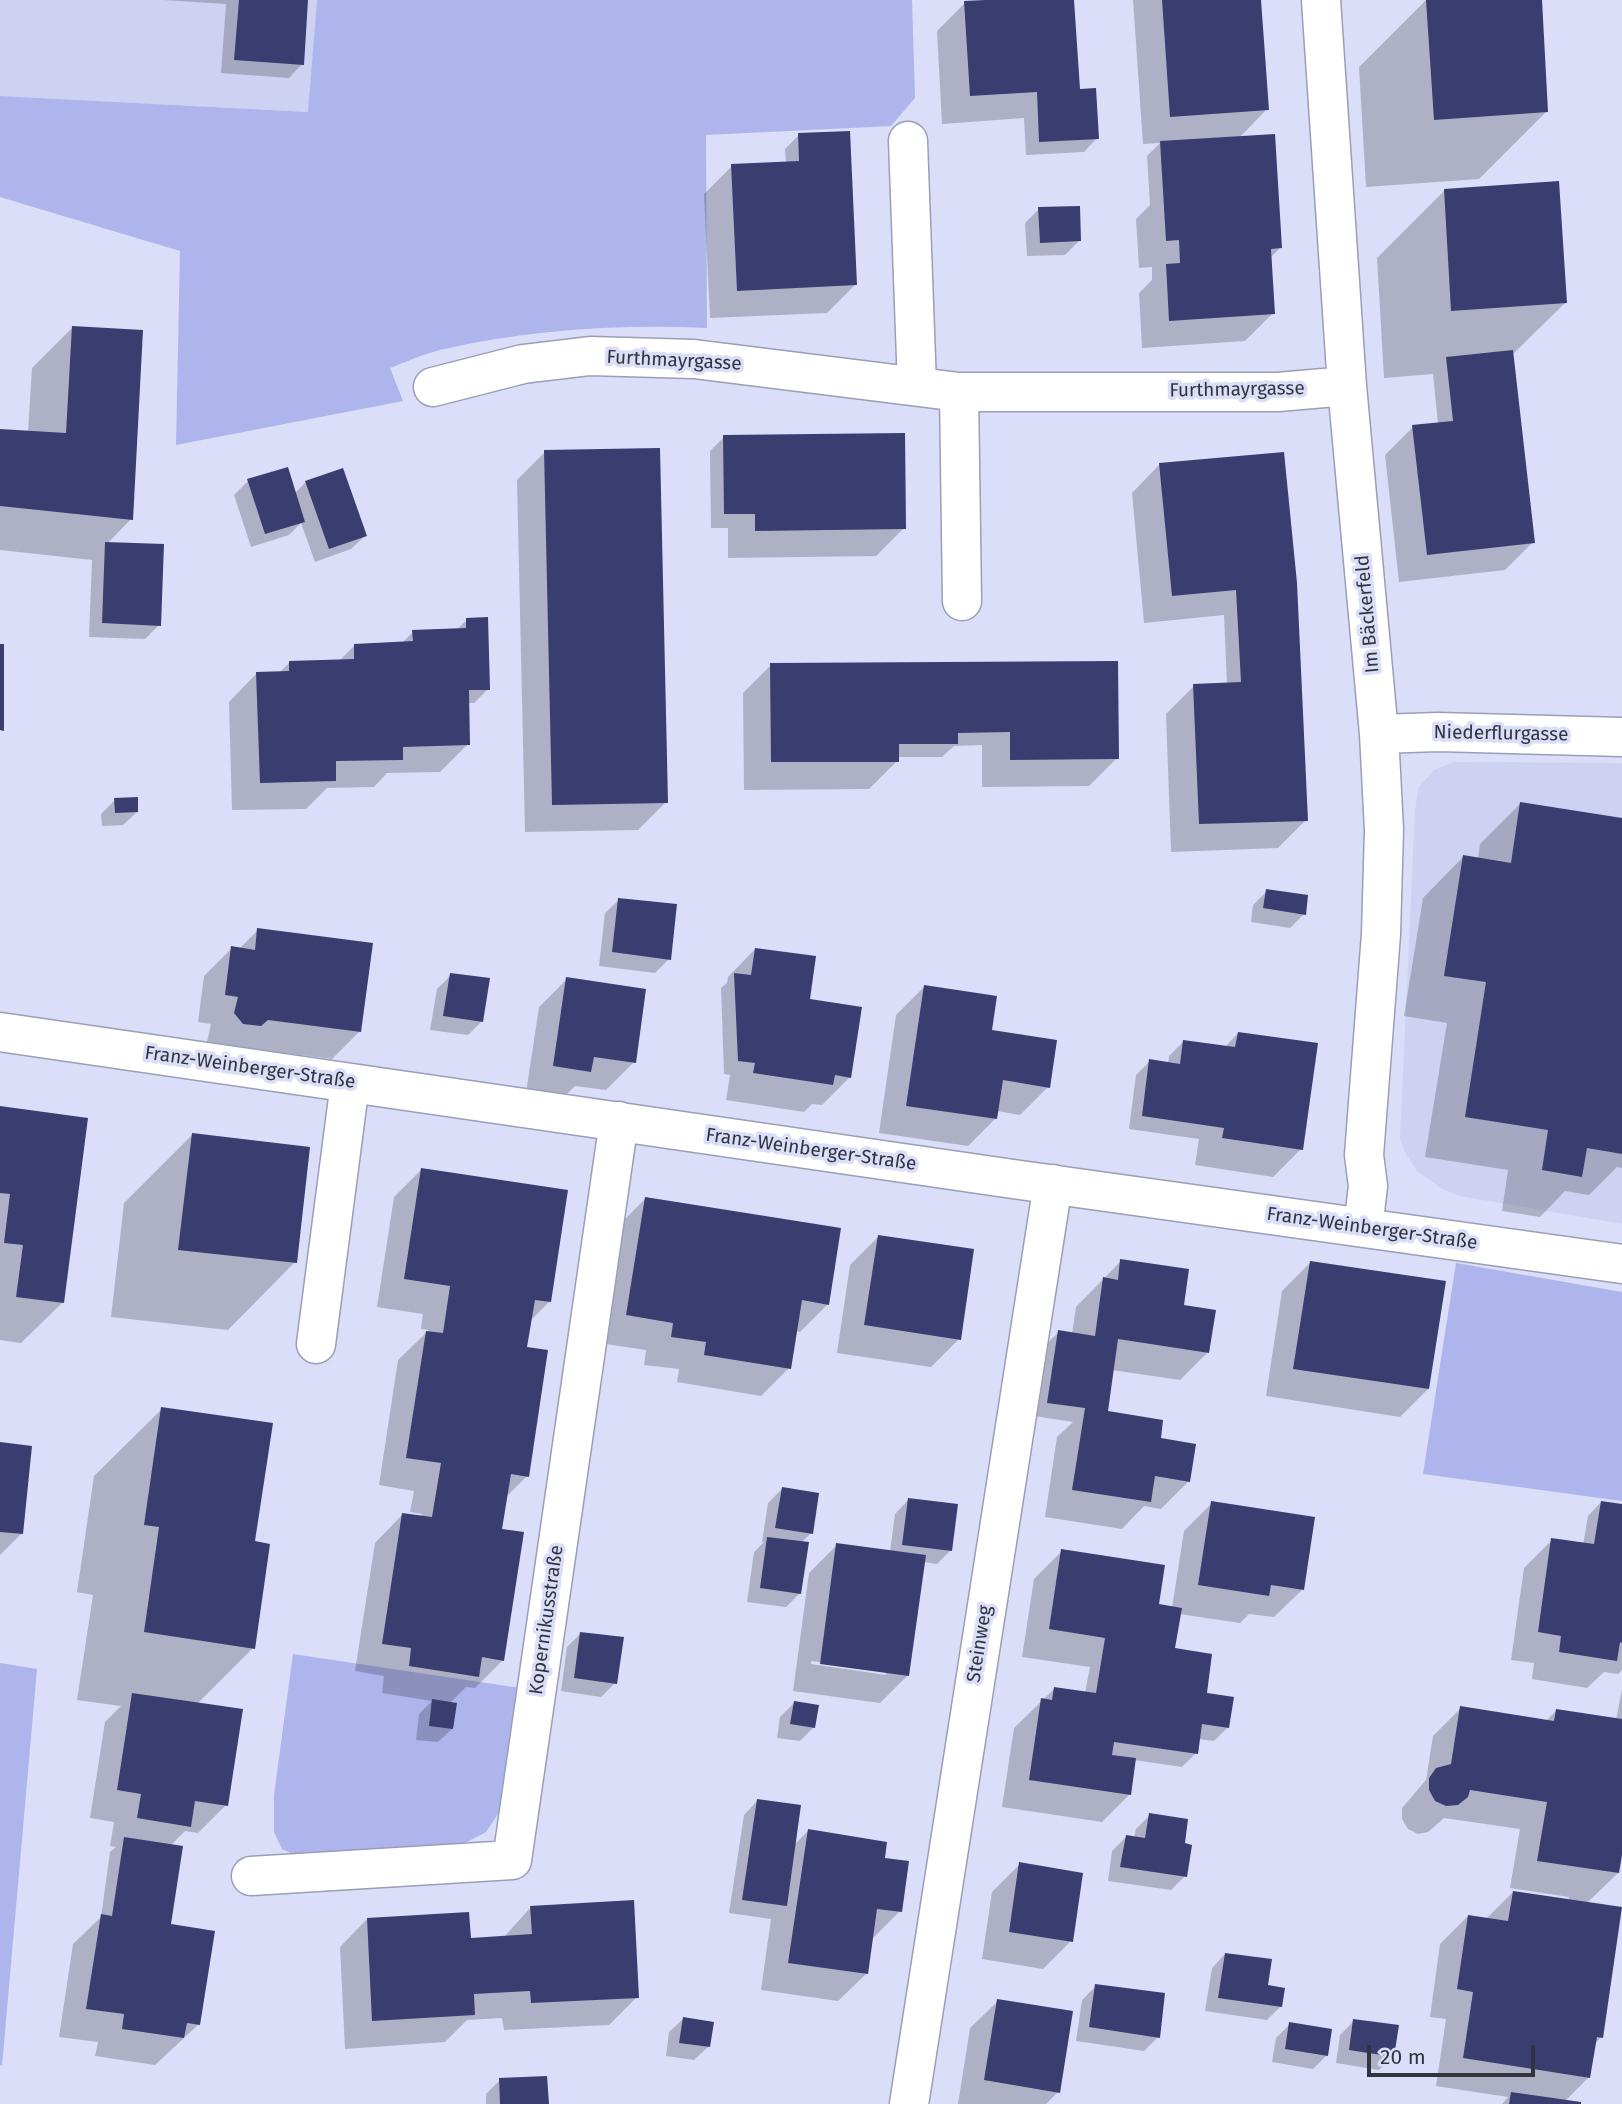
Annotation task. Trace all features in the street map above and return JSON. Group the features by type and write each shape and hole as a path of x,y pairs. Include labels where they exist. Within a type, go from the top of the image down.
{"street":[{"name":"Im Bäckerfeld","path":"1321,0 1347,386 1379,734 1384,830 1381,934 1364,1155 1368,1186 1363,1228"},
{"path":"908,141 918,386"},
{"name":"Furthmayrgasse","path":"433,387 523,363 590,356 694,359 959,392 1278,392 1347,386"},
{"path":"959,392 962,601"},
{"name":"Niederflurgasse","path":"1379,734 1438,732 1622,737"},
{"name":"Franz-Weinberger-Straße","path":"0,1032 1053,1185 1622,1264"},
{"path":"316,1344 350,1083"},
{"name":"Kopernikusstraße","path":"251,1876 512,1860 619,1121"},
{"name":"Steinweg","path":"909,2104 1053,1185"}],"shaded area":[{"path":"0,0 317,0 309,112 0,96"},
{"path":"317,0 912,0 915,98 891,126 706,135 707,328 573,330 440,350 390,368 403,401 176,445 180,251 0,197 0,96 308,112"},
{"path":"1454,762 1622,763 1622,1224 1460,1196 1442,1189 1417,1171 1400,1139 1415,810 1419,787 1434,770"},
{"path":"1456,1263 1622,1292 1622,1501 1423,1474"},
{"path":"293,1654 520,1688 506,1792 498,1814 486,1832 459,1846 302,1858 282,1849 274,1832 274,1795"},
{"path":"0,1663 37,1669 2,2066 0,2065"}],"building":[{"path":"239,0 308,0 304,65 234,60"},
{"path":"1074,0 1080,89 1096,88 1099,139 1039,142 1037,92 970,96 964,1"},
{"path":"1162,0 1261,0 1269,110 1170,117"},
{"path":"1426,0 1542,0 1548,112 1434,120"},
{"path":"850,131 857,285 737,291 731,164 799,161 798,133"},
{"path":"1275,134 1282,248 1271,249 1275,314 1169,321 1166,264 1180,263 1179,240 1166,241 1160,141"},
{"path":"1559,181 1567,303 1451,311 1444,189"},
{"path":"1080,206 1081,241 1040,243 1038,207"},
{"path":"72,326 143,330 133,520 0,506 0,429 66,433"},
{"path":"1513,350 1535,543 1427,555 1412,425 1453,421 1446,357"},
{"path":"905,433 906,529 755,531 755,514 724,514 723,435"},
{"path":"660,448 668,803 552,805 544,450"},
{"path":"1284,452 1297,583 1308,821 1199,824 1193,684 1241,682 1236,590 1172,596 1159,463"},
{"path":"288,467 305,522 265,534 247,479"},
{"path":"343,468 367,536 329,549 305,481"},
{"path":"105,542 164,544 161,626 102,623"},
{"path":"488,617 490,690 469,690 470,745 403,747 403,760 336,761 336,781 260,783 256,672 289,671 289,661 354,659 354,644 413,641 412,630 466,628 466,618"},
{"path":"0,644 4,644 4,731 0,730"},
{"path":"1118,661 1119,759 1010,760 1010,732 958,733 958,744 899,744 899,762 771,762 770,663"},
{"path":"138,797 138,812 115,813 114,798"},
{"path":"1520,802 1622,818 1622,1154 1587,1148 1582,1177 1542,1170 1548,1130 1465,1117 1486,982 1444,976 1463,855 1511,863"},
{"path":"1266,889 1308,895 1306,915 1263,908"},
{"path":"618,898 677,904 671,960 612,952"},
{"path":"257,928 373,943 361,1032 268,1020 261,1026 243,1024 234,1013 238,997 225,995 231,946 255,950"},
{"path":"755,948 816,956 810,999 862,1007 851,1078 835,1075 833,1085 753,1073 755,1063 738,1061 734,973 751,975"},
{"path":"450,973 490,978 483,1022 443,1016"},
{"path":"566,977 646,989 636,1063 594,1057 591,1072 553,1066"},
{"path":"924,985 997,996 992,1030 1057,1040 1050,1088 1003,1080 997,1119 906,1106"},
{"path":"1238,1032 1318,1043 1303,1150 1222,1138 1224,1128 1142,1116 1149,1059 1180,1064 1183,1040 1235,1047"},
{"path":"0,1106 88,1118 64,1303 16,1297 23,1245 4,1243 10,1194 0,1193"},
{"path":"192,1133 310,1147 297,1263 178,1250"},
{"path":"421,1168 568,1190 551,1302 535,1300 527,1347 548,1350 529,1477 511,1474 502,1529 524,1532 504,1661 482,1657 479,1677 409,1666 411,1648 382,1644 402,1513 432,1517 441,1463 406,1458 426,1331 443,1333 450,1286 404,1279"},
{"path":"645,1197 841,1228 829,1305 802,1300 791,1369 704,1355 706,1342 671,1337 673,1323 626,1315"},
{"path":"878,1235 974,1249 961,1340 864,1325"},
{"path":"1120,1259 1189,1269 1184,1305 1216,1310 1209,1353 1118,1339 1108,1411 1163,1420 1161,1438 1196,1444 1190,1482 1155,1476 1151,1502 1072,1490 1085,1408 1047,1403 1058,1330 1095,1336 1103,1277 1118,1280"},
{"path":"1310,1261 1446,1281 1429,1389 1293,1369"},
{"path":"161,1407 273,1423 255,1541 270,1544 255,1649 144,1632 159,1527 144,1525"},
{"path":"0,1442 32,1446 23,1534 0,1532"},
{"path":"782,1487 819,1493 813,1534 775,1528"},
{"path":"908,1498 958,1504 952,1551 902,1545"},
{"path":"1211,1501 1315,1517 1304,1590 1271,1585 1269,1596 1198,1585"},
{"path":"1601,1501 1622,1504 1622,1643 1620,1642 1617,1661 1559,1652 1561,1636 1538,1632 1551,1538 1594,1544"},
{"path":"767,1537 809,1542 801,1594 760,1588"},
{"path":"836,1543 926,1555 909,1676 820,1664"},
{"path":"1061,1549 1165,1565 1159,1604 1182,1608 1175,1648 1212,1654 1207,1693 1234,1697 1229,1728 1202,1724 1198,1754 1114,1742 1112,1755 1136,1758 1131,1795 1029,1780 1041,1698 1052,1700 1054,1687 1096,1693 1105,1638 1049,1629"},
{"path":"580,1632 624,1637 617,1684 574,1678"},
{"path":"132,1693 243,1709 228,1806 195,1801 191,1827 137,1818 141,1794 117,1790"},
{"path":"432,1699 457,1703 453,1729 429,1726"},
{"path":"794,1701 819,1705 815,1728 790,1724"},
{"path":"1460,1706 1554,1721 1556,1709 1622,1719 1622,1855 1619,1873 1537,1861 1547,1802 1470,1790 1468,1797 1458,1805 1446,1806 1435,1801 1429,1790 1429,1778 1436,1768 1451,1764"},
{"path":"757,1799 801,1805 787,1906 742,1900"},
{"path":"1149,1813 1188,1819 1185,1843 1192,1845 1187,1877 1120,1867 1126,1835 1145,1838"},
{"path":"808,1829 887,1842 885,1858 909,1861 902,1912 877,1909 868,1974 788,1963"},
{"path":"124,1837 183,1846 171,1924 215,1931 200,2025 187,2023 184,2038 122,2029 124,2014 86,2009 101,1914 112,1916"},
{"path":"1019,1862 1083,1873 1073,1942 1009,1932"},
{"path":"1513,1891 1622,1907 1603,2038 1597,2037 1590,2078 1463,2058 1473,1992 1457,1989 1468,1915 1508,1921"},
{"path":"634,1900 639,1998 531,2003 530,1991 474,1994 475,2015 372,2021 367,1918 469,1912 471,1938 532,1934 530,1906"},
{"path":"1225,1953 1272,1959 1268,1985 1285,1988 1282,2007 1218,1998"},
{"path":"1095,1984 1165,1993 1160,2038 1089,2027"},
{"path":"997,1999 1073,2011 1060,2093 984,2080"},
{"path":"683,2017 714,2022 710,2047 679,2043"},
{"path":"1353,2019 1399,2025 1394,2057 1349,2050"},
{"path":"1289,2022 1332,2029 1328,2056 1285,2049"},
{"path":"547,2076 549,2104 500,2104 499,2078"},
{"path":"1511,2092 1581,2102 1581,2104 1509,2104"}]}
